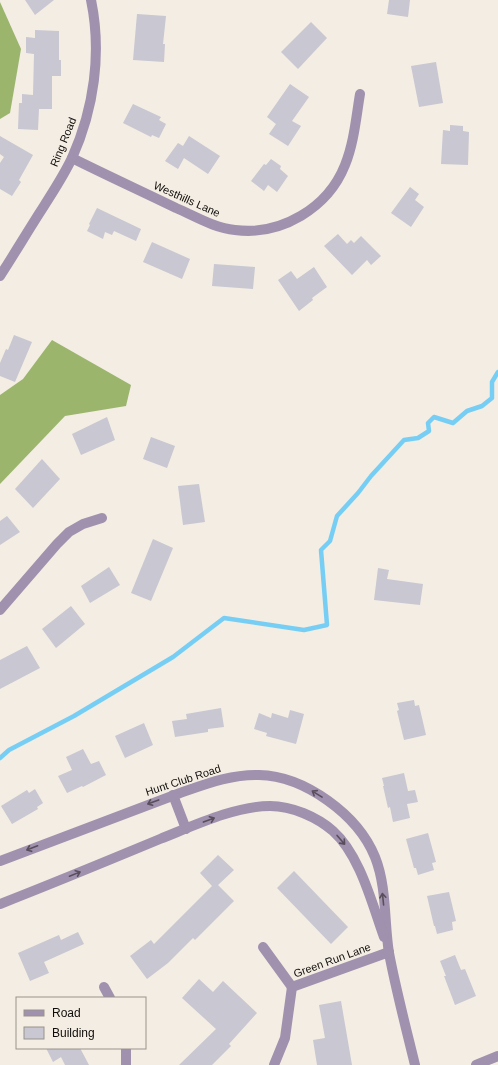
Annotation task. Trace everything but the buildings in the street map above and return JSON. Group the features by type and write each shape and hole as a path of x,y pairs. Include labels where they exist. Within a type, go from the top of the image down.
{"street":[{"name":"Ring Road","path":"0,276 72,158 85,122 95,73 96,41 91,0"},
{"name":"Westhills Lane","path":"72,158 118,181 217,226 235,230 255,231 275,227 294,220 310,210 325,197 336,182 345,166 360,94"},
{"path":"0,610 61,540 83,524 102,518"},
{"name":"Hunt Club Road","path":"0,861 210,782 237,776 260,775 276,777 312,790 333,804 352,822 366,840 375,857 381,880 389,952 415,1065"},
{"path":"173,795 186,829"},
{"name":"Hunt Club Road","path":"0,904 186,829 235,811 256,806 272,806 286,808 316,818 334,832 350,850 389,952"},
{"path":"262,946 292,987"},
{"name":"Green Run Lane","path":"274,1065 285,1038 292,987 389,952"},
{"path":"104,987 109,997"},
{"path":"126,1049 126,1065"},
{"path":"476,1065 498,1056"}],"green space":[{"path":"0,2 21,49 10,113 0,119"},
{"path":"52,340 131,385 126,406 65,416 0,484 0,395 23,379"}],"waterway":[{"path":"0,758 9,750 74,716 173,657 224,618 304,630 327,625 321,550 330,541 337,516 404,440 418,438 429,431 428,423 434,417 453,423 467,411 482,406 492,398 492,382 498,372"}]}
